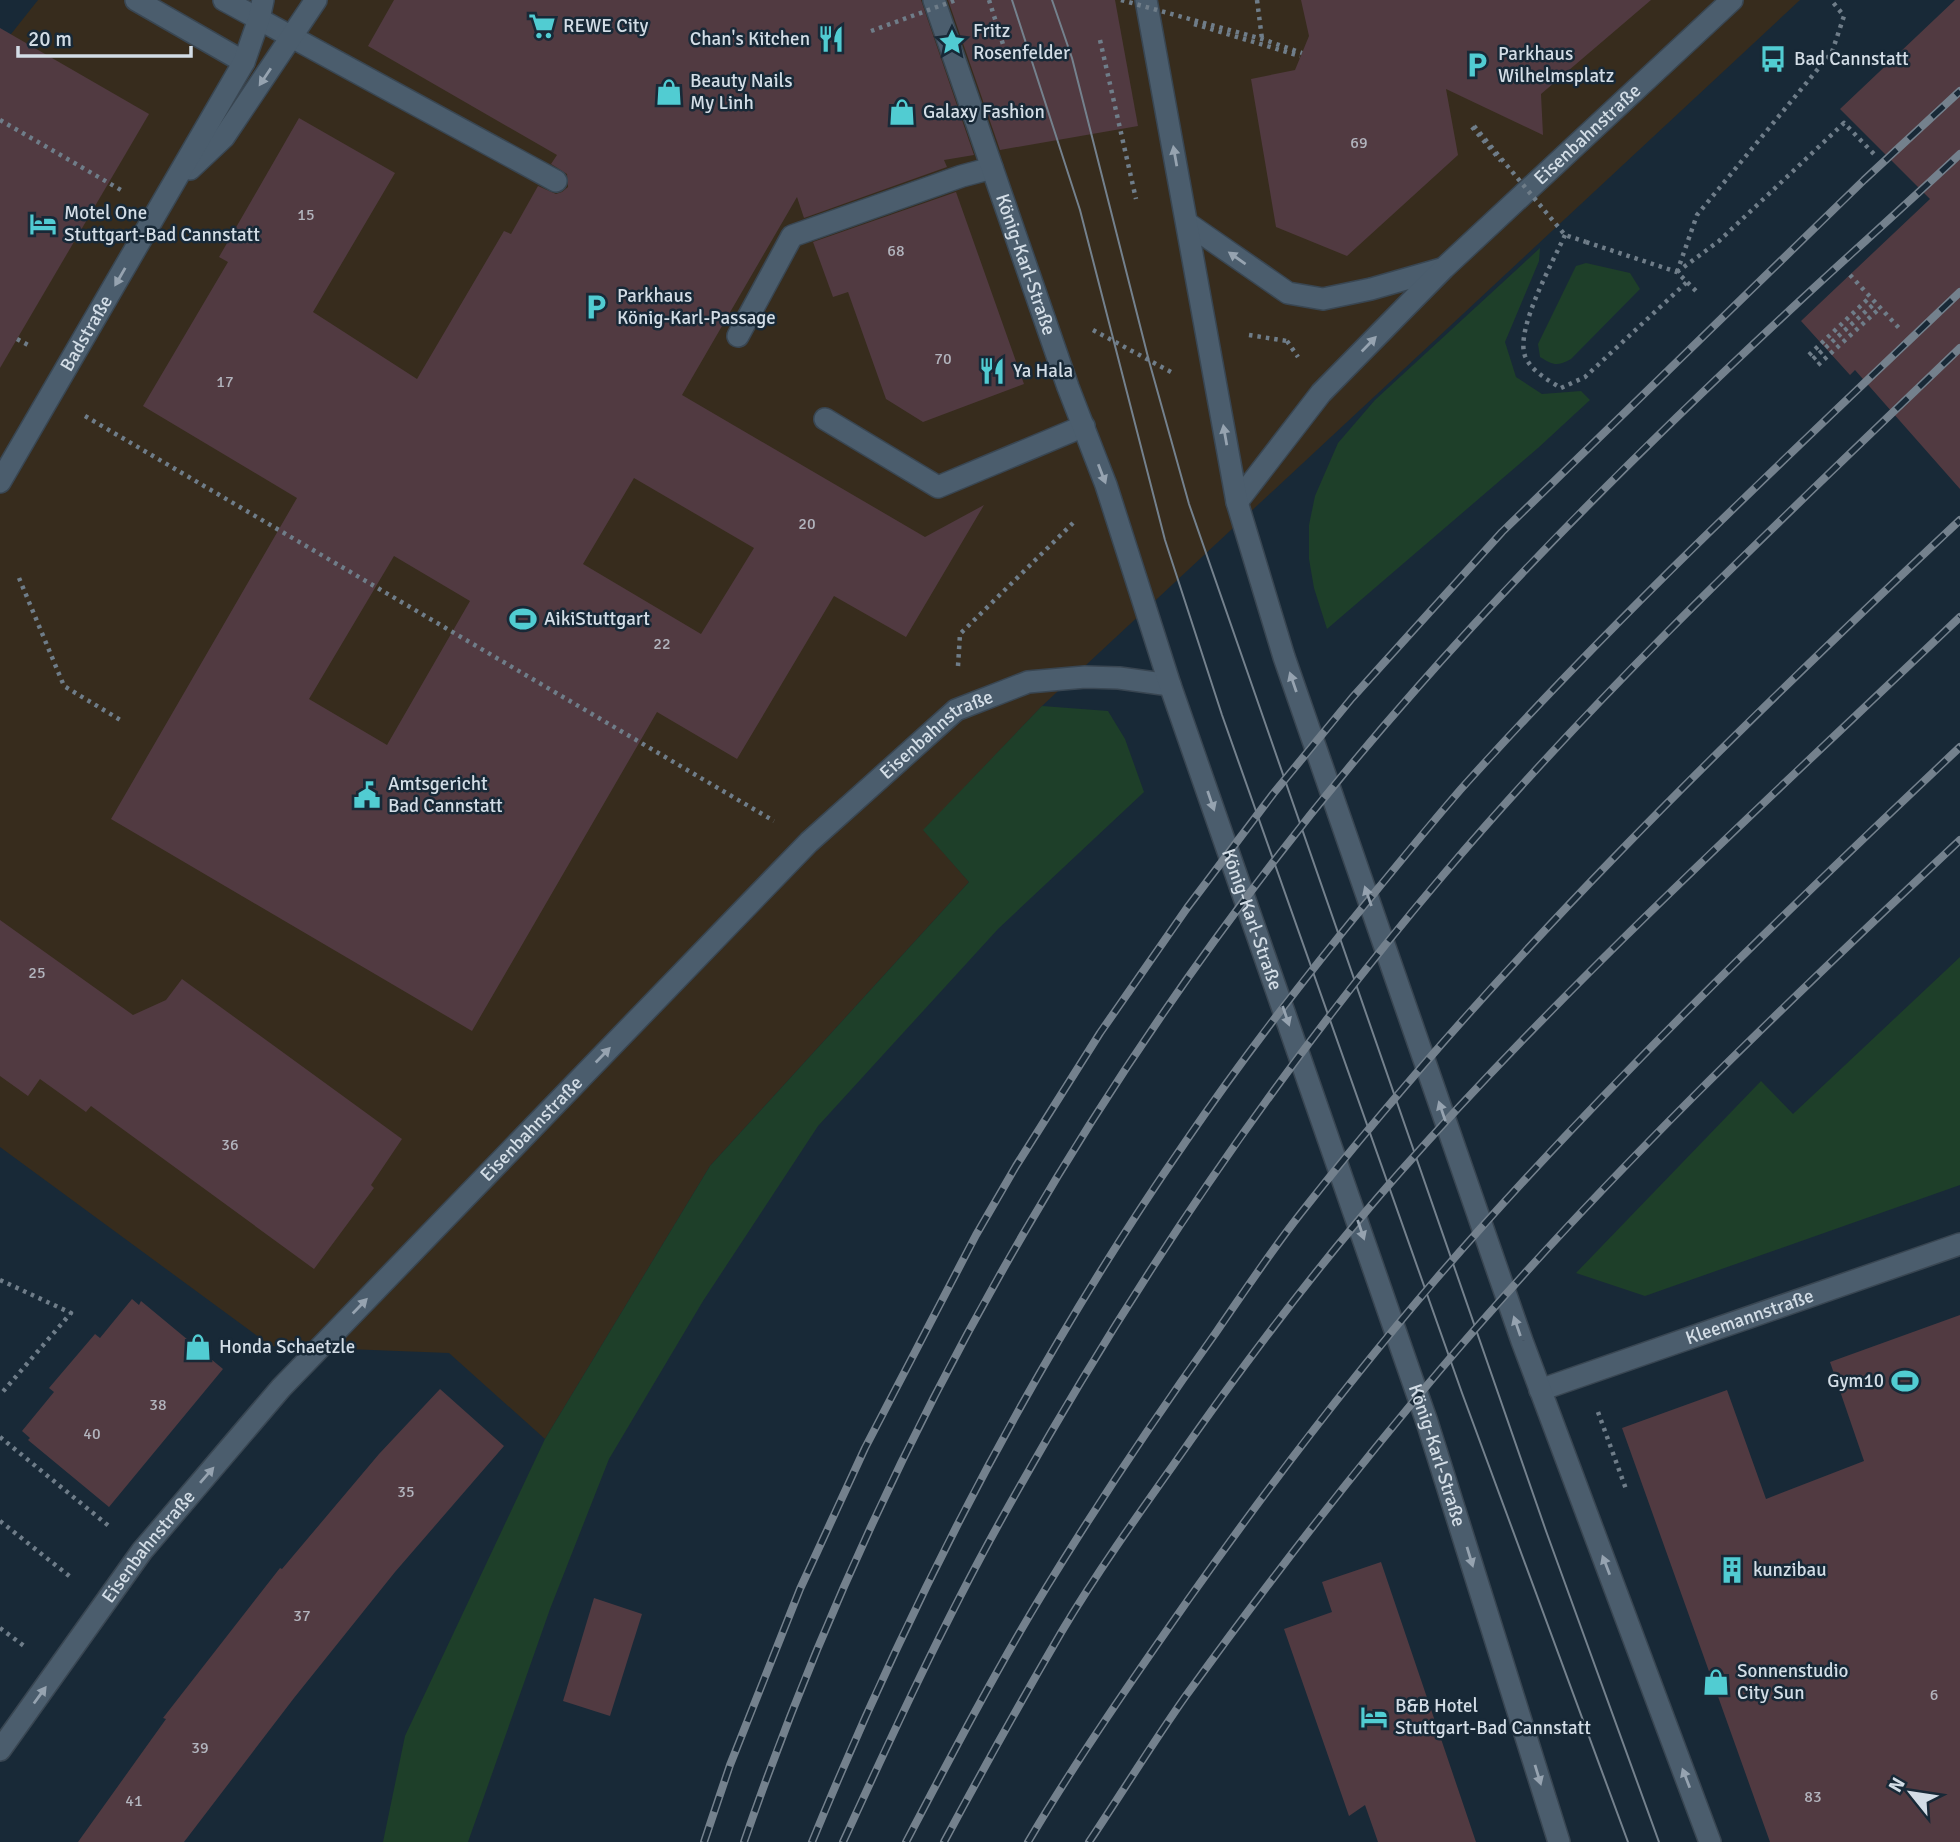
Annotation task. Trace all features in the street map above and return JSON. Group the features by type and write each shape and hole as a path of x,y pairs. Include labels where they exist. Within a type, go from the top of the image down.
{"street":[{"path":"136,0 244,62"},
{"path":"224,0 261,9 292,38 556,181"},
{"name":"Badstraße","path":"174,185 224,137 316,0"},
{"name":"König-Karl-Straße","path":"934,0 1068,387 1106,485 1170,685 1427,1422 1559,1842"},
{"name":"Eisenbahnstraße","path":"1237,502 1321,393 1444,268 1732,0"},
{"path":"1147,5 1237,502 1284,657 1540,1390 1710,1842"},
{"name":"Badstraße","path":"0,482 244,62 261,9"},
{"path":"738,335 792,236 992,168"},
{"name":"Eisenbahnstraße","path":"1187,223 1288,293 1323,299 1371,289 1444,268"},
{"path":"825,419 938,487 1083,426"},
{"name":"Eisenbahnstraße","path":"0,1750 142,1551 281,1388 809,842 956,710 1028,682 1085,677 1119,678 1170,685"},
{"name":"Kleemannstraße","path":"1540,1390 1960,1244"}],"path":[{"path":"871,32 956,0"},
{"path":"989,0 1007,57 1016,54"},
{"path":"1121,0 1262,39 1301,55 1147,5"},
{"path":"1257,0 1262,39"},
{"path":"1677,272 1697,215 1832,52 1843,16 1831,0"},
{"path":"1100,40 1139,212"},
{"path":"0,120 109,183"},
{"path":"1677,272 1719,241 1844,123 1874,154"},
{"path":"1474,126 1565,235 1677,272 1698,293"},
{"path":"1565,235 1524,327 1525,356 1542,377 1561,388 1585,377 1687,282"},
{"path":"1850,275 1899,328"},
{"path":"1288,293 1287,341 1321,393"},
{"path":"1870,297 1811,357 1875,303"},
{"path":"1818,365 1880,308"},
{"path":"1084,325 1179,376 1176,362"},
{"path":"51,396 809,842"},
{"path":"956,710 960,634 1060,538 1106,485"},
{"path":"19,578 64,686 122,721"},
{"path":"0,1280 71,1313 0,1395"},
{"path":"0,1437 142,1551"},
{"path":"0,1521 105,1604"}],"shaded area":[{"path":"38,0 1800,0 1042,706 924,830 969,882 710,1166 545,1439 449,1353 271,1346 0,1147 0,48"}],"green space":[{"path":"1540,248 1539,261 1505,342 1516,377 1542,394 1581,391 1590,400 1327,629 1314,588 1309,559 1309,525 1315,496 1338,443 1375,400"},
{"path":"1586,263 1630,273 1640,289 1571,359 1558,364 1552,363 1540,357 1538,344 1576,266"},
{"path":"1042,706 1108,711 1125,739 1144,792 998,929 818,1126 703,1301 609,1459 550,1609 468,1842 383,1842 405,1736 545,1439 710,1166 969,882 923,830"},
{"path":"1960,957 1960,1185 1645,1296 1576,1273 1761,1081 1793,1114"}],"building":[{"path":"394,0 921,0 974,155 944,160 947,167 804,218 797,197 682,395 925,537 984,505 906,637 834,596 737,759 657,712 472,1031 111,819 297,498 143,406 228,262 219,257 299,118 395,173 313,312 417,379 504,231 511,234 538,186 556,194 568,187 567,174 551,164 557,155 368,46","holes":["634,478 754,548 701,634 583,564","394,556 470,601 387,745 309,699"]},
{"path":"948,0 1115,0 1138,126 1000,150"},
{"path":"1301,0 1651,0 1541,94 1543,135 1446,89 1458,155 1347,256 1276,227 1251,79 1295,70 1309,36"},
{"path":"1955,0 1960,0 1960,489 1855,370 1850,375 1801,321 1930,199 1840,109"},
{"name":"Motel One Stuttgart-Bad Cannstatt","path":"0,28 149,114 0,368"},
{"path":"956,192 1024,384 923,422 886,399 848,292 833,297 813,242"},
{"path":"0,920 133,1015 166,1000 182,979 402,1139 371,1185 374,1188 314,1269 91,1106 86,1112 40,1079 28,1096 0,1076"},
{"path":"132,1299 139,1305 141,1301 223,1369 109,1507 28,1440 30,1438 22,1431 54,1392 49,1388 95,1334 100,1338"},
{"path":"1960,1315 1960,1842 1770,1842 1622,1428 1727,1390 1766,1499 1864,1461 1830,1362"},
{"path":"440,1389 504,1446 395,1572 184,1842 78,1842 166,1719 163,1718 280,1568 282,1569 379,1454"},
{"name":"B&B Hotel Stuttgart-Bad Cannstatt","path":"1381,1562 1476,1842 1378,1842 1365,1805 1349,1816 1284,1629 1332,1612 1322,1582"},
{"path":"594,1598 642,1614 610,1716 563,1701"}],"tram line":[{"path":"1012,0 1080,210 1165,540 1222,715 1462,1393 1628,1842"},
{"path":"1052,0 1072,58 1149,361 1189,504 1546,1531 1659,1842"}],"railway":[{"path":"704,1842 730,1765 800,1589 865,1448 976,1235 1016,1166 1100,1033 1187,908 1273,794 1352,698 1502,532 1864,180 1960,91"},
{"path":"744,1842 803,1685 869,1531 943,1380 1024,1232 1112,1089 1208,950 1309,816 1417,688 1510,586 1704,391 1960,154"},
{"path":"812,1842 891,1661 934,1571 1027,1396 1129,1226 1250,1051 1414,845 1521,724 1581,660 1706,536 1960,292"},
{"path":"843,1842 959,1599 1050,1435 1152,1267 1263,1105 1321,1027 1444,874 1567,736 1695,604 1960,348"},
{"path":"906,1842 1027,1619 1066,1555 1173,1394 1301,1213 1454,1029 1617,854 1787,685 1960,520"},
{"path":"944,1842 1047,1657 1102,1568 1227,1389 1340,1242 1467,1099 1604,958 1745,820 1960,617"},
{"path":"1028,1842 1105,1720 1217,1559 1339,1397 1436,1279 1561,1141 1691,1007 1960,747"},
{"path":"1089,1842 1185,1697 1278,1572 1440,1370 1563,1231 1627,1164 1825,968 1960,840"}],"place":[{"name":"REWE City","path":"542,26"},
{"name":"Chan's Kitchen","path":"831,39"},
{"name":"Fritz Rosenfelder","path":"952,42"},
{"name":"Bad Cannstatt","path":"1773,59"},
{"name":"Parkhaus Wilhelmsplatz","path":"1477,65"},
{"name":"Beauty Nails My Linh","path":"669,92"},
{"name":"Galaxy Fashion","path":"902,112"},
{"name":"Motel One Stuttgart-Bad Cannstatt","path":"43,224"},
{"name":"Parkhaus König-Karl-Passage","path":"596,307"},
{"name":"Ya Hala","path":"992,371"},
{"name":"AikiStuttgart","path":"523,619"},
{"name":"Amtsgericht Bad Cannstatt","path":"367,795"},
{"name":"Honda Schaetzle","path":"198,1347"},
{"name":"Gym10","path":"1905,1381"},
{"name":"kunzibau","path":"1732,1570"},
{"name":"Sonnenstudio City Sun","path":"1716,1682"},
{"name":"B&B Hotel Stuttgart-Bad Cannstatt","path":"1374,1717"}]}
